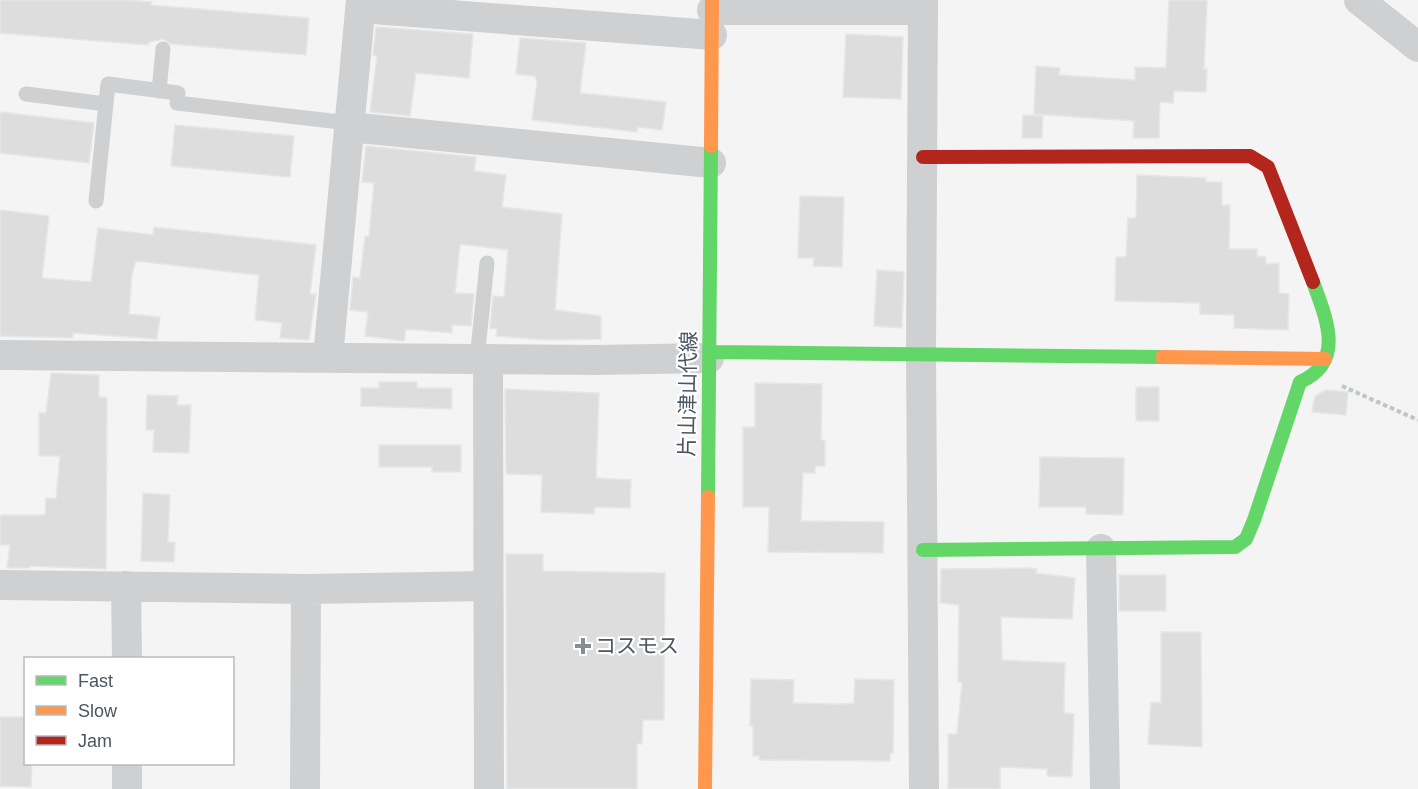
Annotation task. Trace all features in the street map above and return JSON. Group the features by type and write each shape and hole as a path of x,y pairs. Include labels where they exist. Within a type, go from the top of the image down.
{"street":[{"path":"1359,0 1418,47"},
{"path":"328,357 361,4 712,15 923,5 921,354 924,789"},
{"name":"片山津山代線","path":"705,789 712,15"},
{"path":"349,125 711,163"},
{"path":"923,157 1250,156 1268,167 1286,208 1331,336 1325,358 1316,375 1300,382 1246,539 1235,547 923,550"},
{"path":"0,355 482,359 921,354 1325,358"},
{"path":"482,359 488,586 489,789"},
{"path":"1101,549 1105,789"},
{"path":"0,585 306,589 488,586"},
{"path":"126,586 127,657"},
{"path":"304,789 306,589"},
{"path":"127,765 127,789"}],"lane":[{"path":"159,91 164,49"},
{"path":"96,201 108,84 178,93 177,103 349,125"},
{"path":"26,94 106,104"},
{"path":"482,359 487,263"}],"path":[{"path":"1316,375 1418,420"}],"building":[{"path":"0,0 125,0 152,2 151,5 309,18 306,55 171,44 163,39 149,42 148,45 0,33"},
{"path":"1169,0 1207,0 1204,69 1207,69 1206,92 1174,91 1173,103 1160,102 1159,138 1133,138 1134,121 1034,114 1036,66 1060,68 1059,75 1135,80 1135,67 1166,68"},
{"path":"376,27 473,34 469,78 416,73 410,116 370,112 377,56 373,55"},
{"path":"846,34 903,37 901,99 843,97"},
{"path":"520,38 586,43 580,93 666,102 662,130 638,127 637,132 532,120 537,81 535,76 516,74"},
{"path":"0,112 94,123 89,163 0,153"},
{"path":"1023,115 1043,116 1042,138 1022,138"},
{"path":"175,125 294,136 290,177 171,166"},
{"path":"366,146 476,157 474,171 506,175 502,207 562,214 555,310 601,316 601,339 546,340 496,336 497,329 490,328 493,296 504,297 508,250 460,244 455,293 474,294 471,326 452,325 452,333 406,329 404,341 365,336 368,312 350,310 353,277 360,278 365,236 369,236 374,183 362,182"},
{"path":"1137,175 1206,178 1206,182 1222,182 1222,205 1230,205 1229,249 1257,249 1257,256 1266,257 1266,264 1279,263 1279,293 1289,294 1288,330 1234,328 1234,315 1200,314 1200,303 1115,301 1116,257 1126,257 1128,218 1136,218"},
{"path":"800,196 844,197 842,267 813,266 814,258 798,258"},
{"path":"0,210 49,216 42,278 91,282 98,228 153,235 154,227 316,245 310,294 316,294 309,340 280,338 282,323 255,320 259,275 136,261 132,274 129,314 160,317 157,339 73,333 73,338 0,336"},
{"path":"877,270 904,272 902,328 874,326"},
{"path":"51,373 99,375 99,397 107,397 106,569 30,566 29,568 7,568 10,545 0,545 0,515 45,515 46,498 56,499 60,456 39,456 39,413 46,413"},
{"path":"379,382 417,382 417,388 452,388 452,409 361,406 361,388 379,388"},
{"path":"755,383 822,384 821,440 825,440 825,466 815,466 815,473 803,473 801,521 884,522 883,553 768,552 769,507 743,507 743,427 755,427"},
{"path":"1136,387 1159,387 1159,421 1136,421"},
{"path":"505,389 599,393 596,478 631,480 630,508 595,507 594,514 541,512 542,475 506,474"},
{"path":"1326,390 1348,392 1346,415 1312,412 1315,396"},
{"path":"147,395 178,396 177,405 191,405 189,453 153,452 154,430 146,430"},
{"path":"379,445 461,445 461,472 432,472 432,467 379,467"},
{"path":"1040,457 1124,458 1123,515 1086,514 1086,507 1039,507"},
{"path":"143,493 170,495 168,542 175,542 174,562 141,561"},
{"name":"コスモス","path":"506,554 543,554 543,571 665,573 664,720 643,720 642,744 637,744 637,789 507,789"},
{"path":"941,569 1037,569 1036,573 1075,578 1072,619 1001,617 1002,660 1065,663 1064,713 1074,714 1072,777 1047,776 1047,769 1000,767 1000,789 948,789 948,734 957,734 962,683 958,682 959,605 940,603"},
{"path":"1119,575 1166,575 1166,611 1119,611"},
{"path":"1161,632 1201,632 1202,747 1148,744 1151,702 1161,703"},
{"path":"751,679 794,680 793,703 841,704 854,703 855,679 894,680 893,753 890,754 890,761 759,760 759,756 753,756 753,726 750,726"},
{"path":"0,717 24,717 24,765 32,765 31,787 0,786"}],"traffic: fast":[{"path":"708,497 711,146"},
{"path":"923,550 1235,547 1246,539 1254,520 1300,382 1314,373 1323,363 1328,351 1327,324 1313,282"},
{"path":"709,352 1162,357"}],"traffic: slow":[{"path":"711,146 712,0"},
{"path":"1162,357 1325,359"},
{"path":"705,789 708,497"}],"traffic: jam":[{"path":"923,157 1250,156 1268,167 1313,282"}],"place":[{"name":"コスモス","path":"583,646"}]}
